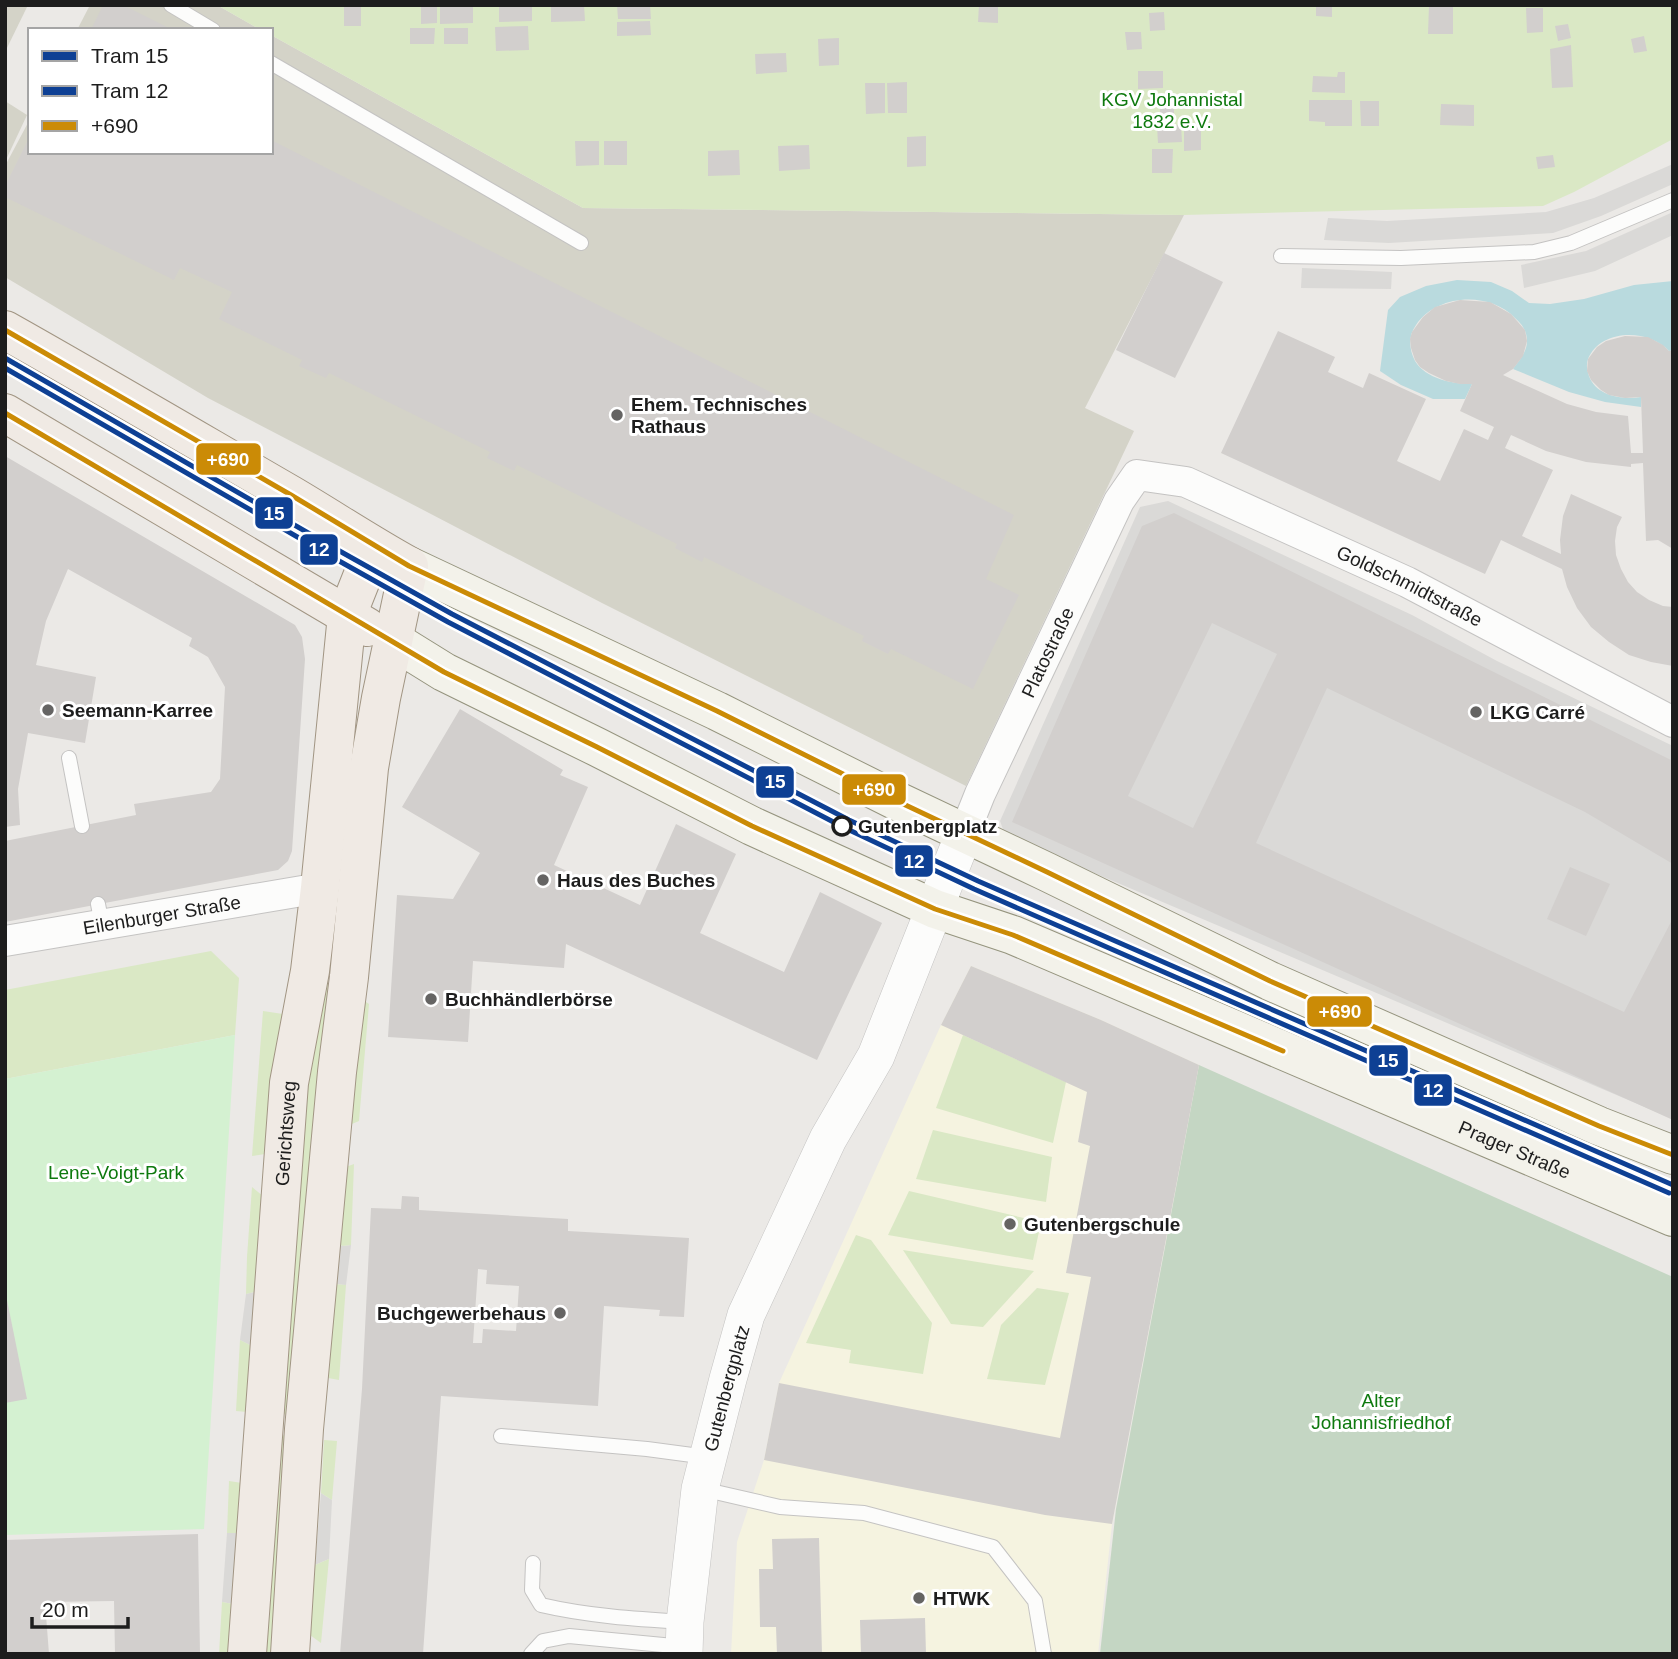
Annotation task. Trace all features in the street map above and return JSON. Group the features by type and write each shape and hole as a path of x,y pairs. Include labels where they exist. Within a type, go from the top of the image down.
{"main road":[{"path":"5,330 409,566 717,711 964,834 1270,981 1599,1126 1673,1155"},
{"name":"Prager Straße","path":"5,412 444,672 752,827 935,909 1013,935 1673,1217"},
{"name":"Gerichtsweg","path":"290,1654 304,1429 337,1072 338,890 346,615 374,547"},
{"name":"Gerichtsweg","path":"247,1654 289,1083 310,971 338,890 369,768 409,566"}],"street":[{"name":"Goldschmidtstraße","path":"1137,475 1186,482 1407,582 1673,722"},
{"name":"Platostraße","path":"964,834 980,794 1119,501 1137,475"},
{"name":"Gutenbergplatz","path":"684,1641 704,1473 747,1315 828,1139 876,1056 964,834"},
{"name":"Eilenburger Straße","path":"5,942 100,914 338,890"}],"lane":[{"path":"171,5 210,28"},
{"path":"273,64 581,243"},
{"path":"1281,256 1401,258 1534,251 1571,243 1673,200"},
{"path":"69,758 82,826"},
{"path":"501,1436 647,1449 780,1507 864,1513 993,1548 1035,1601 1044,1654"},
{"path":"533,1563 533,1590 541,1605 684,1641"},
{"path":"531,1654 543,1641 569,1636 684,1641"}],"shaded area":[{"path":"5,5 28,5 5,52"},
{"path":"90,5 217,5 257,28 78,28"},
{"path":"273,36 583,208 1184,215 1085,408 1134,431 966,786 602,603 208,398 5,277 5,166 28,123 28,154 273,154"},
{"path":"5,101 27,115 5,162"},
{"path":"1673,164 1673,184 1601,216 1553,233 1389,243 1324,240 1328,218 1387,221 1546,212 1594,198"},
{"path":"1673,212 1673,235 1595,271 1524,288 1521,265 1586,251"},
{"path":"1302,268 1392,272 1391,289 1301,288"},
{"path":"1168,501 1412,615 1497,661 1673,746 1673,1119 1007,836 1000,821 1140,507"},
{"name":"Gutenbergschule","path":"971,966 1101,1020 1199,1065 1112,1524 1098,1654 731,1654 737,1542 764,1460 779,1383 941,1025"},
{"path":"338,1241 342,1246 351,1245 346,1285 334,1284"},
{"path":"258,1291 252,1346 240,1340 246,1294"},
{"path":"321,1493 332,1500 329,1559 315,1565"},
{"path":"227,1533 239,1533 233,1604 222,1602"}],"green space":[{"name":"KGV Johannistal 1832 e.V.","path":"217,5 1673,5 1673,139 1543,206 1183,215 583,208 273,36 273,28 257,28"},
{"path":"211,951 239,978 235,1035 5,1079 5,990"},
{"path":"323,983 332,984 294,1416 283,1414 304,1092"},
{"path":"366,1002 369,1004 359,1121 352,1124 348,1120"},
{"path":"263,1011 283,1014 265,1154 252,1156"},
{"name":"Lene-Voigt-Park","path":"235,1035 204,1529 5,1535 5,1079"},
{"path":"963,1035 1066,1082 1053,1143 936,1108"},
{"name":"Alter Johannisfriedhof","path":"1199,1065 1673,1277 1673,1654 1100,1654 1116,1509"},
{"path":"933,1130 1052,1157 1046,1202 916,1179"},
{"path":"354,1164 351,1245 342,1246 338,1241 343,1168"},
{"path":"252,1187 263,1196 258,1291 246,1294 247,1257"},
{"path":"909,1191 1041,1222 1033,1260 888,1235"},
{"path":"856,1235 871,1240 932,1323 923,1374 849,1363 851,1350 806,1343"},
{"path":"903,1250 1034,1271 983,1327 951,1324"},
{"path":"334,1284 346,1285 339,1380 328,1378"},
{"path":"1037,1288 1069,1293 1045,1385 987,1379 1001,1325"},
{"path":"240,1340 252,1346 247,1412 236,1411"},
{"path":"280,1435 292,1436 277,1654 263,1654"},
{"path":"324,1440 337,1441 332,1500 321,1493"},
{"path":"229,1481 242,1483 239,1533 227,1533"},
{"path":"329,1559 321,1643 310,1635 315,1565"},
{"path":"222,1602 233,1604 229,1654 219,1654"}],"water":[{"path":"1457,280 1491,282 1512,291 1529,303 1550,304 1584,299 1634,285 1673,281 1673,350 1669,351 1650,339 1638,336 1614,337 1603,342 1594,349 1587,361 1592,383 1610,395 1641,397 1641,407 1605,402 1569,392 1513,369 1524,353 1527,337 1520,323 1504,309 1478,300 1450,302 1425,315 1416,325 1410,343 1412,352 1420,367 1433,376 1472,384 1465,399 1433,399 1401,385 1380,371 1388,310 1400,297 1426,286"}],"building":[{"path":"103,5 123,5 169,28 92,28"},
{"path":"344,5 361,5 361,26 344,26"},
{"path":"440,5 473,5 473,23 440,24"},
{"path":"499,5 532,5 532,21 499,22"},
{"path":"551,5 584,5 585,21 551,22"},
{"path":"617,5 650,5 651,19 618,19"},
{"path":"979,5 998,5 998,23 978,22"},
{"path":"1316,5 1332,5 1332,17 1316,16"},
{"path":"1429,5 1453,5 1453,34 1428,34"},
{"path":"421,7 437,7 437,23 421,24"},
{"path":"1526,8 1543,8 1543,32 1527,33"},
{"path":"1164,12 1165,30 1150,31 1149,13"},
{"path":"650,21 651,35 617,36 617,22"},
{"path":"1568,24 1571,38 1558,41 1555,26"},
{"path":"528,26 529,50 496,51 495,27"},
{"path":"410,28 435,28 434,44 410,44"},
{"path":"444,28 468,28 468,44 444,44"},
{"path":"1125,32 1141,32 1142,49 1127,50"},
{"path":"1644,36 1647,51 1634,53 1631,39"},
{"path":"839,38 839,65 819,66 818,39"},
{"path":"1571,45 1573,87 1552,88 1550,49"},
{"path":"786,53 787,72 756,74 755,54"},
{"path":"1138,71 1163,71 1163,88 1138,89"},
{"path":"1338,72 1345,72 1345,93 1312,92 1313,76 1337,77"},
{"path":"907,82 907,113 888,113 887,83"},
{"path":"865,83 885,83 885,113 866,114"},
{"path":"1309,100 1352,100 1352,126 1325,126 1325,122 1309,121"},
{"path":"1360,101 1379,101 1379,126 1361,126"},
{"path":"1441,104 1474,105 1474,126 1440,125"},
{"path":"1174,105 1174,117 1160,118 1160,106"},
{"path":"1181,125 1182,142 1158,143 1157,126"},
{"path":"1184,126 1201,126 1201,150 1184,151"},
{"path":"926,136 926,166 907,167 907,137"},
{"name":"Ehem. Technisches Rathaus","path":"28,140 28,154 273,154 273,141 1014,515 986,579 1019,595 973,689 891,649 888,654 862,641 864,636 704,557 702,562 675,548 677,544 517,465 514,471 487,458 490,452 329,373 326,378 299,366 302,360 219,319 232,292 180,268 174,280 5,197 5,186"},
{"path":"575,141 599,141 599,165 576,166"},
{"path":"604,141 627,141 627,165 604,165"},
{"path":"809,145 810,169 779,171 778,146"},
{"path":"1152,149 1173,149 1172,173 1152,173"},
{"path":"739,150 740,175 708,176 708,151"},
{"path":"1553,155 1555,167 1538,169 1536,157"},
{"path":"1164,253 1223,282 1175,378 1116,350"},
{"path":"1460,300 1490,302 1511,314 1525,330 1527,341 1523,356 1513,369 1503,375 1567,404 1596,412 1628,416 1631,453 1643,453 1641,397 1625,398 1609,395 1601,390 1591,380 1587,371 1588,359 1597,347 1606,341 1625,336 1648,337 1669,351 1673,350 1673,549 1658,540 1646,541 1643,463 1631,464 1631,467 1586,462 1546,451 1511,435 1505,448 1553,470 1522,536 1561,554 1563,516 1571,494 1622,517 1617,527 1616,555 1628,582 1649,600 1673,607 1673,666 1629,655 1609,642 1591,627 1577,608 1562,569 1501,540 1485,574 1221,453 1278,331 1335,357 1328,372 1363,388 1369,373 1426,399 1397,461 1440,481 1464,429 1488,440 1494,427 1460,411 1472,384 1446,381 1429,373 1420,367 1411,348 1412,332 1423,317 1435,307"},
{"name":"Seemann-Karree","path":"5,456 295,625 302,637 305,659 292,851 288,861 278,870 5,922 5,841 136,815 134,804 211,792 220,779 225,687 208,657 189,646 192,638 68,569 46,621 36,665 96,677 85,743 28,733 18,789 20,825 5,827"},
{"name":"LKG Carré","path":"1174,513 1673,761 1673,864 1585,812 1327,688 1256,843 1624,1012 1673,918 1673,1120 1012,822 1142,526","holes":["1212,623 1277,654 1193,828 1128,796"]},
{"name":"Haus des Buches","path":"460,709 563,770 560,775 588,787 554,865 640,905 676,824 736,854 700,933 784,972 820,892 882,923 817,1060 566,944 564,968 473,961 468,1042 388,1037 397,895 453,899 480,853 402,807"},
{"path":"1570,867 1610,884 1586,936 1547,919"},
{"path":"971,966 1101,1020 1199,1065 1112,1524 1045,1515 764,1460 779,1383 1060,1438 1091,1277 1066,1273 1090,1146 1078,1142 1087,1092 941,1025"},
{"path":"402,1196 419,1197 419,1210 568,1219 568,1231 689,1238 684,1317 659,1316 660,1310 604,1306 598,1406 441,1396 423,1654 340,1654 362,1389 371,1208 401,1209","holes":["478,1269 487,1270 486,1284 519,1286 516,1331 483,1329 482,1343 473,1343"]},
{"path":"5,1295 27,1399 5,1403"},
{"path":"198,1534 200,1654 115,1654 114,1601 45,1602 49,1654 5,1654 5,1540"},
{"path":"819,1538 822,1654 777,1654 776,1627 760,1627 759,1569 773,1569 772,1539"},
{"path":"925,1618 926,1654 861,1654 860,1620"}],"tram line":[{"name":"15","path":"5,358 452,614 849,820 978,881 1673,1185"},
{"name":"12","path":"5,368 448,622 845,828 974,889 1669,1193"}],"transit line":[{"name":"+690","path":"5,330 409,566 717,711 1270,981 1599,1126 1673,1155"},
{"name":"+690","path":"5,413 444,672 752,826 935,909 1013,935 1283,1051"}],"place":[{"name":"Ehem. Technisches Rathaus","path":"617,415"},
{"name":"Seemann-Karree","path":"48,710"},
{"name":"LKG Carré","path":"1476,712"},
{"name":"Gutenbergplatz","path":"842,826"},
{"name":"Haus des Buches","path":"543,880"},
{"name":"Buchhändlerbörse","path":"431,999"},
{"name":"Gutenbergschule","path":"1010,1224"},
{"name":"Buchgewerbehaus","path":"560,1313"},
{"name":"HTWK","path":"919,1598"}]}
